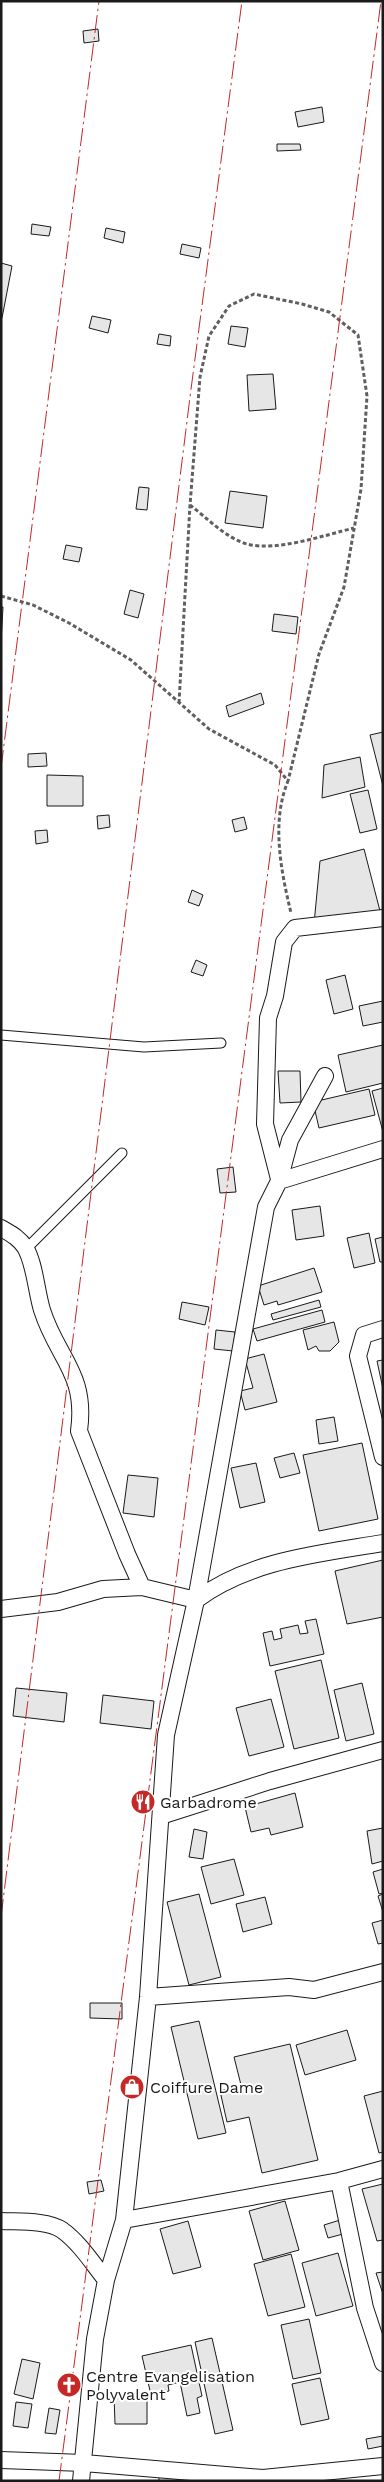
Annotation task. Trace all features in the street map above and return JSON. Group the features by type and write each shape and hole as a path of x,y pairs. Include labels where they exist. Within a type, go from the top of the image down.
{"street":[{"path":"279,1182 265,1124 268,1018 275,996 284,942 295,928 383,918"},
{"path":"81,2481 95,2339 106,2280 124,2220 148,1997 166,1735 196,1600 266,1207 279,1182 290,1140 325,1076"},
{"path":"279,1182 383,1150"},
{"path":"1,1228 16,1236 26,1249 42,1311 80,1392 82,1410 79,1431 127,1554 142,1586"},
{"path":"383,1329 364,1335 358,1356 383,1456"},
{"path":"196,1600 217,1585 282,1560 383,1543"},
{"path":"1,1609 58,1602 103,1589 142,1586 196,1600"},
{"path":"161,1816 270,1781 383,1750"},
{"path":"148,1997 289,1987 314,1990 383,1972"},
{"path":"124,2220 339,2181 383,2169"},
{"path":"339,2181 366,2308 383,2363"},
{"path":"1,2221 37,2223 61,2230 83,2251 106,2280"},
{"path":"1,2460 84,2463 263,2478 383,2466"}],"lane":[{"path":"1,1034 144,1047 221,1043"},
{"path":"26,1249 122,1153"}],"path":[{"path":"179,703 190,505 200,377 209,336 229,306 254,294 329,312 358,335 367,396 361,489 344,587 319,654 288,781 281,797 279,837 284,883 295,928"},
{"path":"190,505 224,532 247,544 284,545 354,528"},
{"path":"1,596 33,605 69,623 131,660 209,729 275,765 288,781"}],"building":[{"path":"98,29 99,41 84,43 83,31"},
{"path":"322,107 324,122 298,127 295,112"},
{"path":"277,144 300,144 301,150 277,151"},
{"path":"32,224 51,227 49,236 31,234"},
{"path":"106,228 125,232 123,243 104,238"},
{"path":"182,244 201,248 199,258 180,254"},
{"path":"1,263 12,266 2,318 1,318"},
{"path":"92,316 111,320 108,333 89,328"},
{"path":"231,326 248,328 245,347 228,344"},
{"path":"159,334 171,336 170,346 157,344"},
{"path":"273,374 276,409 249,411 247,375"},
{"path":"139,487 149,488 147,510 136,509"},
{"path":"230,491 267,496 263,528 225,523"},
{"path":"66,545 82,548 79,562 63,559"},
{"path":"130,590 144,594 138,618 124,614"},
{"path":"1,607 3,607 1,643"},
{"path":"274,614 298,617 296,634 272,631"},
{"path":"261,693 264,704 229,717 226,706"},
{"path":"383,732 383,786 370,735"},
{"path":"46,753 47,766 28,767 28,754"},
{"path":"360,757 365,787 322,798 324,765"},
{"path":"47,775 83,776 83,806 47,806"},
{"path":"368,790 377,829 360,833 350,794"},
{"path":"109,815 110,827 98,829 97,816"},
{"path":"244,817 247,829 235,832 232,820"},
{"path":"47,830 48,842 36,844 35,831"},
{"path":"364,849 380,911 314,924 320,861"},
{"path":"192,890 203,895 199,906 188,902"},
{"path":"196,960 207,965 203,976 191,972"},
{"path":"345,975 353,1009 334,1014 326,980"},
{"path":"383,1001 383,1022 363,1026 359,1006"},
{"path":"383,1045 383,1083 346,1092 338,1055"},
{"path":"278,1071 300,1071 301,1102 280,1103"},
{"path":"383,1088 383,1132 372,1091"},
{"path":"369,1089 375,1115 319,1128 313,1102"},
{"path":"233,1167 236,1192 220,1193 217,1169"},
{"path":"320,1206 324,1236 296,1240 292,1210"},
{"path":"369,1233 375,1263 354,1268 347,1238"},
{"path":"383,1237 383,1262 380,1262 375,1239"},
{"path":"314,1268 322,1292 278,1305 277,1301 264,1305 258,1286"},
{"path":"319,1300 321,1307 273,1320 271,1314"},
{"path":"182,1302 209,1307 205,1325 179,1319"},
{"path":"322,1310 325,1322 257,1341 253,1329"},
{"path":"334,1322 339,1342 330,1351 319,1351 316,1346 308,1350 303,1330"},
{"path":"216,1330 235,1332 233,1351 214,1349"},
{"path":"264,1354 277,1402 245,1410 240,1391 253,1388 245,1359"},
{"path":"383,1360 383,1389 377,1361"},
{"path":"334,1417 338,1441 319,1444 316,1420"},
{"path":"362,1443 378,1519 319,1531 303,1455"},
{"path":"294,1453 300,1473 280,1478 274,1458"},
{"path":"256,1463 265,1502 240,1508 231,1468"},
{"path":"128,1475 158,1478 154,1517 123,1513"},
{"path":"383,1560 383,1617 347,1624 335,1571"},
{"path":"316,1619 324,1654 270,1666 263,1633 272,1631 274,1640 282,1638 280,1629 298,1625 300,1634 308,1633 305,1621"},
{"path":"321,1660 339,1738 294,1749 275,1671"},
{"path":"362,1683 374,1734 346,1741 334,1690"},
{"path":"16,1688 67,1693 64,1722 13,1716"},
{"path":"103,1695 154,1701 151,1729 100,1723"},
{"path":"271,1699 284,1747 249,1756 236,1708"},
{"path":"295,1793 303,1827 271,1835 269,1828 251,1832 245,1807"},
{"path":"383,1828 383,1861 372,1864 367,1831"},
{"path":"194,1829 207,1832 203,1859 189,1857"},
{"path":"234,1859 244,1895 211,1904 201,1867"},
{"path":"383,1869 383,1893 379,1894 373,1872"},
{"path":"199,1894 221,1977 189,1985 167,1902"},
{"path":"383,1894 383,1912 378,1896"},
{"path":"265,1897 272,1924 243,1932 236,1904"},
{"path":"383,1920 383,1943 378,1944 372,1923"},
{"path":"90,2003 122,2003 122,2019 90,2018"},
{"path":"199,2021 226,2133 198,2139 171,2027"},
{"path":"347,2030 356,2060 305,2075 296,2045"},
{"path":"290,2044 318,2160 262,2173 249,2117 227,2122 220,2091 241,2085 234,2057"},
{"path":"383,2091 383,2152 379,2153 364,2096"},
{"path":"101,2180 104,2191 89,2194 87,2182"},
{"path":"383,2184 383,2240 377,2241 362,2189"},
{"path":"285,2201 299,2250 263,2260 249,2211"},
{"path":"340,2220 343,2234 328,2238 324,2225"},
{"path":"188,2221 201,2267 173,2274 160,2229"},
{"path":"338,2253 353,2306 316,2316 302,2263"},
{"path":"291,2254 305,2307 268,2316 254,2264"},
{"path":"383,2272 383,2294 376,2273"},
{"path":"309,2319 321,2373 293,2379 281,2325"},
{"path":"212,2338 233,2430 215,2434 195,2342"},
{"path":"191,2345 202,2396 197,2398 200,2413 187,2416 180,2382 168,2385 169,2391 151,2395 142,2356"},
{"path":"22,2359 40,2363 33,2399 14,2394"},
{"path":"320,2378 329,2419 301,2425 292,2384"},
{"path":"147,2394 147,2424 115,2424 114,2395"},
{"path":"16,2402 32,2404 28,2428 13,2426"},
{"path":"49,2408 60,2410 56,2434 45,2433"},
{"path":"383,2436 383,2446 368,2449 366,2439"},
{"path":"159,2476 189,2481 159,2481"}],"power":[{"path":"1,768 99,1"},
{"path":"1,1917 190,397 242,1"},
{"path":"59,2481 381,1"}],"place":[{"name":"Garbadrome","path":"143,1802"},
{"name":"Coiffure Dame","path":"132,2087"},
{"name":"Centre Evangelisation Polyvalent","path":"69,2385"}]}
